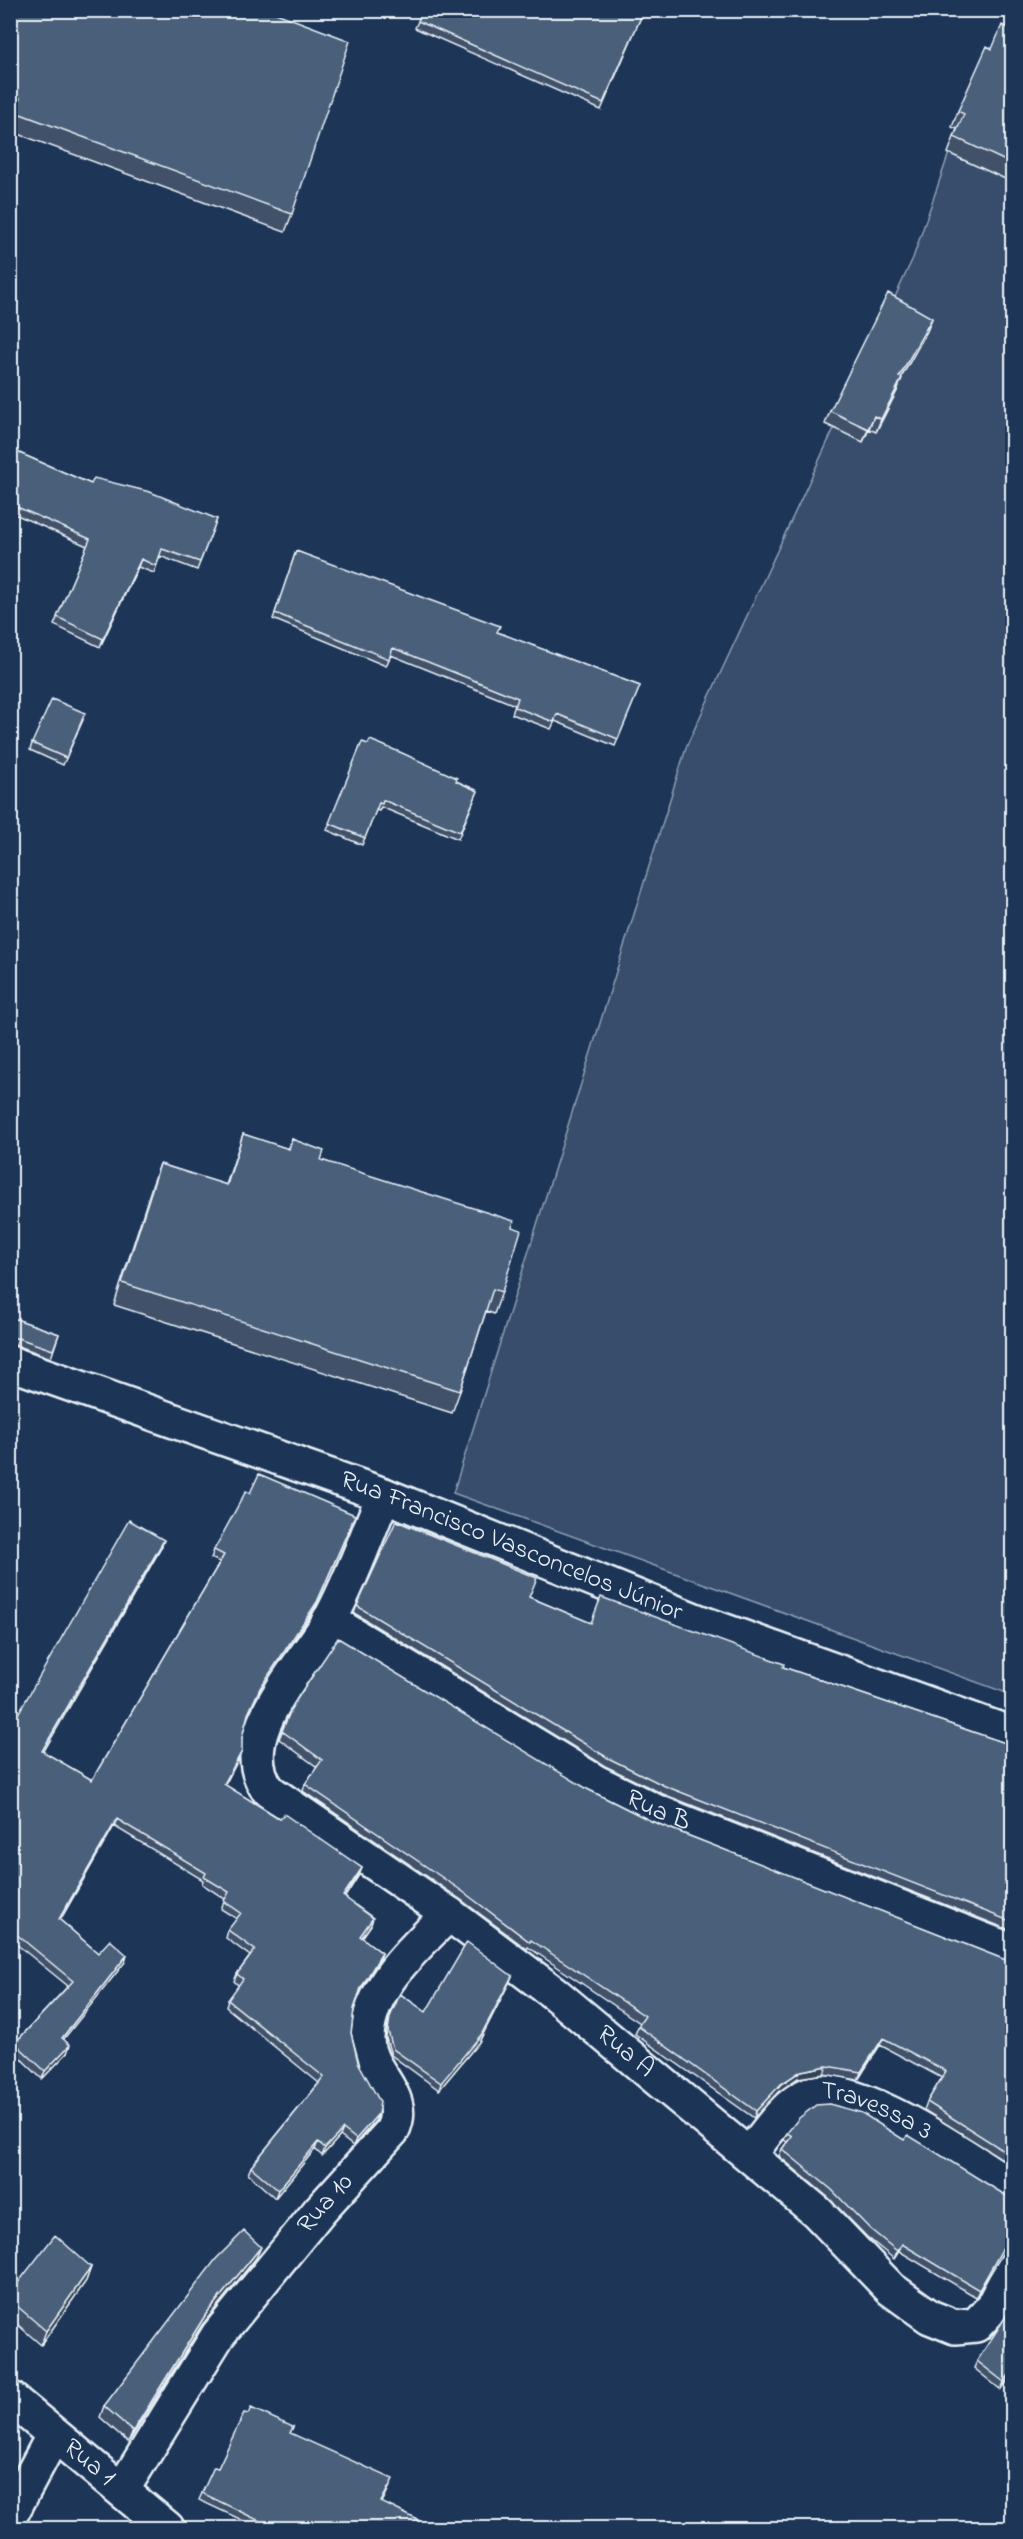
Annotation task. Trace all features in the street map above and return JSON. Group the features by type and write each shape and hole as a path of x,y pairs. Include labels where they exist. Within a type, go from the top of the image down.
{"street":[{"name":"Rua Francisco Vasconcelos Júnior","path":"10,1363 384,1495 697,1621 1012,1734"},
{"path":"329,1620 384,1495"},
{"name":"Rua A","path":"329,1620 267,1714 256,1751 263,1784 280,1801 449,1914 554,1993 750,2154 817,2212 891,2289 930,2317 955,2327 976,2325 990,2308 1012,2269"},
{"name":"Rua B","path":"329,1620 596,1782 626,1797 858,1893 1012,1951"},
{"name":"Rua 10","path":"122,2490 218,2335 321,2210 392,2131 398,2120 397,2102 370,2056 367,2040 369,2023 384,1988 422,1940 449,1914"},
{"name":"Travessa 3","path":"750,2154 784,2113 806,2095 822,2091 838,2092 865,2101 955,2149 1012,2187"},
{"name":"Rua 1","path":"10,2398 167,2529"},
{"path":"10,2516 53,2436"}],"shaded area":[{"path":"951,147 1012,174 1012,1695 453,1493 687,745 913,258"}],"building":[{"path":"10,10 268,10 350,41 292,214 15,112 20,98 10,95"},
{"path":"423,10 644,10 603,103 418,21"},
{"path":"1002,25 1012,30 1012,164 954,137 964,114 958,111 987,46 992,49"},
{"path":"888,293 932,318 899,377 902,378 881,419 874,416 868,429 830,411"},
{"path":"10,449 91,484 94,478 150,492 217,519 200,562 162,549 156,566 141,559 103,639 57,617 90,539 10,504"},
{"path":"296,551 500,626 497,632 640,686 618,739 557,714 554,722 515,707 518,698 393,648 389,659 275,613"},
{"path":"52,699 85,713 66,758 32,743"},
{"path":"370,740 457,778 456,781 478,791 460,832 383,800 382,804 379,803 365,838 329,823 362,742 368,744"},
{"path":"243,1134 289,1149 292,1139 324,1151 321,1160 514,1221 512,1227 521,1230 502,1292 493,1289 460,1391 122,1283 160,1164 227,1185"},
{"path":"10,1317 59,1334 53,1350 18,1338 10,1338"},
{"path":"259,1474 355,1515 317,1602 260,1688 248,1714 242,1737 242,1751 224,1784 280,1819 284,1814 362,1868 343,1896 373,1918 360,1936 382,1953 361,1988 354,2009 351,2033 358,2062 380,2102 378,2114 356,2139 343,2129 325,2148 318,2142 278,2190 251,2167 324,2077 228,2000 243,1979 237,1974 255,1950 228,1930 241,1913 224,1901 229,1892 204,1877 206,1873 117,1819 59,1919 98,1953 110,1940 127,1955 62,2038 70,2045 45,2071 15,2043 73,1981 10,1929 10,1728 129,1520 164,1540 42,1751 92,1780 224,1555 214,1550 246,1491 250,1493"},
{"path":"396,1521 537,1578 529,1597 591,1623 601,1597 784,1664 783,1667 1012,1744 1012,1922 665,1786 608,1758 357,1606"},
{"path":"338,1638 589,1790 651,1821 1012,1961 1012,2156 927,2102 946,2071 883,2038 861,2072 827,2066 801,2071 781,2084 756,2111 638,2026 645,2016 531,1940 530,1942 462,1891 305,1784 322,1760 282,1731 293,1705"},
{"path":"467,1942 512,1976 481,2035 441,2083 393,2049 388,2031 390,2017 400,1994 426,2012"},
{"path":"829,2104 862,2113 904,2140 908,2135 1012,2198 1012,2243 1004,2246 979,2290 902,2244 897,2251 870,2229 832,2190 782,2149 792,2136 787,2133 799,2118 816,2105"},
{"path":"244,2231 261,2247 206,2314 133,2431 104,2406 216,2259"},
{"path":"55,2235 91,2267 46,2331 10,2300 10,2293"},
{"path":"1012,2307 1012,2373 1004,2382 977,2361"},
{"path":"251,2408 293,2427 290,2433 393,2479 381,2502 418,2520 414,2529 276,2529 202,2493 214,2467 218,2468 244,2413 248,2414"}]}
